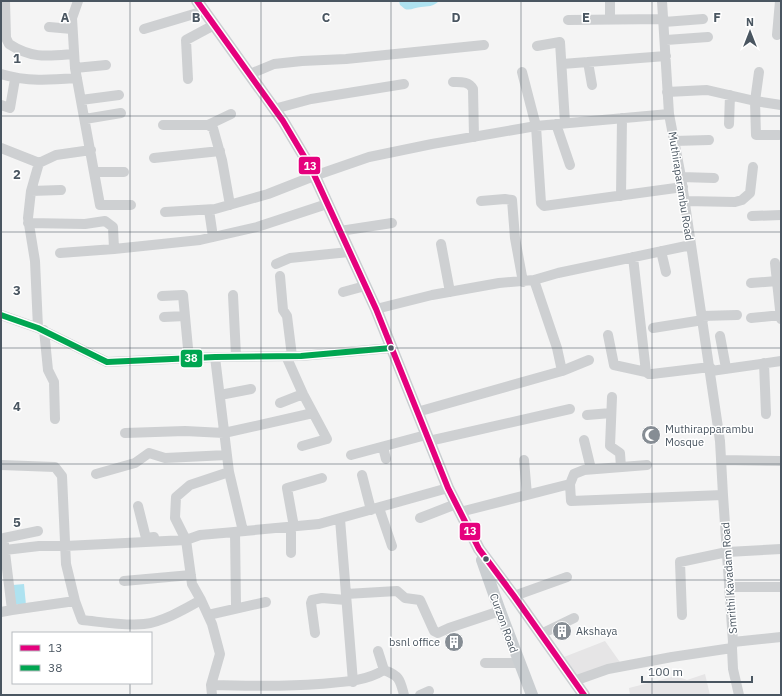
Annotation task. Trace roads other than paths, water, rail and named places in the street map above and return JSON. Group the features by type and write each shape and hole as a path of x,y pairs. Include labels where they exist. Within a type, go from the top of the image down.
{"main road":[{"path":"196,1 283,121 314,176 376,309 448,488 479,550 514,596 584,695"},
{"name":"Curzon Road","path":"479,550 519,663 532,695"}],"street":[{"path":"5,1 4,38 9,44 30,55 40,56 74,54"},
{"path":"78,1 72,18 75,68 100,205 103,216 113,227 114,249"},
{"path":"610,1 610,20"},
{"name":"Muthiraparambu Road","path":"662,1 666,40 667,92 710,369"},
{"path":"777,35 780,1"},
{"path":"144,29 204,11"},
{"path":"568,20 704,19"},
{"path":"188,79 186,40 214,25"},
{"path":"49,27 72,28"},
{"path":"666,40 708,37"},
{"path":"537,46 560,42 562,64 561,124 570,166"},
{"path":"250,74 274,64 302,60 346,59 484,45"},
{"path":"562,64 666,56"},
{"path":"588,62 592,85"},
{"path":"75,68 106,65"},
{"path":"522,72 536,126 541,203 544,206 621,196 682,182 714,178"},
{"path":"758,72 755,101 756,135 779,135"},
{"path":"1,74 15,78 43,81 77,78"},
{"path":"1,106 10,108 15,78"},
{"path":"453,82 467,83 471,85 473,89 474,137"},
{"path":"274,109 311,99 404,84"},
{"path":"667,92 707,90 755,101 781,105"},
{"path":"81,100 119,95"},
{"path":"728,124 730,95"},
{"path":"85,119 121,113"},
{"path":"163,125 208,125 231,114"},
{"path":"165,212 209,210 230,205 268,194 369,157 432,144 536,126 670,114"},
{"path":"621,196 622,118"},
{"path":"208,125 213,128 220,151 230,205"},
{"path":"674,141 709,140"},
{"path":"1,148 39,163 56,155 91,150"},
{"path":"154,158 220,151"},
{"path":"39,163 32,191 28,223 35,261 41,329 48,370 54,382 55,420"},
{"path":"684,201 735,202 742,200 750,193 753,167"},
{"path":"94,172 124,172"},
{"path":"32,191 61,190"},
{"path":"481,201 505,199 512,200 515,238 523,282"},
{"path":"60,253 114,249 213,238 257,227 327,204"},
{"path":"100,205 131,205"},
{"path":"209,210 213,238"},
{"path":"752,216 781,215"},
{"path":"28,223 85,224 106,221"},
{"path":"340,231 392,222"},
{"path":"441,244 450,292"},
{"path":"376,309 450,292 499,283 534,280 691,244"},
{"path":"661,251 666,272"},
{"path":"276,264 290,258 349,252"},
{"path":"633,257 646,372"},
{"path":"775,263 781,319"},
{"path":"280,276 283,310 287,316 289,356 303,394 327,439 302,446"},
{"path":"534,280 557,348 562,371"},
{"path":"751,283 776,281"},
{"path":"343,292 365,286"},
{"path":"162,296 183,295 189,358"},
{"path":"233,295 236,356"},
{"path":"653,328 703,318 737,314"},
{"path":"1,315 41,329 107,362 236,356 289,356 391,348"},
{"path":"751,318 780,315"},
{"path":"164,317 185,316"},
{"path":"608,335 614,366 646,372 649,374 726,368 781,361"},
{"path":"720,336 726,368"},
{"path":"215,357 229,472 239,531 236,605"},
{"path":"417,412 562,371 589,360"},
{"path":"764,363 766,414"},
{"name":"Smrithi Kavadam Road","path":"574,681 608,669 733,645 720,441 710,369"},
{"path":"220,395 251,389"},
{"path":"280,404 303,394"},
{"path":"612,397 610,446 620,454 621,467"},
{"path":"351,455 383,447 570,409"},
{"path":"587,415 611,412"},
{"path":"125,433 185,431 224,433 313,413"},
{"path":"584,440 591,469"},
{"path":"383,447 386,459"},
{"path":"96,474 135,464 149,453 164,458 227,455"},
{"path":"524,460 527,495"},
{"path":"721,460 781,461"},
{"path":"1,465 55,467 62,476 66,564 75,601 82,620 129,628 169,616 202,600"},
{"path":"647,465 591,469 574,474 570,484 571,502 723,495"},
{"path":"229,472 190,485 176,497 175,518 185,537 192,584 202,600 220,654 212,690 354,682 375,676 384,670"},
{"path":"362,475 375,509 392,546"},
{"path":"291,553 293,527 287,488 322,478"},
{"path":"420,518 458,508 527,495 570,484"},
{"path":"3,544 65,546 185,537 319,524 448,488"},
{"path":"138,506 146,538 185,537"},
{"path":"340,519 354,682"},
{"path":"3,544 38,531"},
{"path":"3,544 12,610"},
{"path":"682,615 680,562 727,552 781,549"},
{"path":"163,573 191,573"},
{"path":"124,581 191,573"},
{"path":"514,596 567,577"},
{"path":"729,587 781,587"},
{"path":"315,633 311,602 312,600 322,598 346,597 397,591 405,598 420,600 434,631 438,633 500,611"},
{"path":"1,612 75,601"},
{"path":"208,615 266,602"},
{"path":"541,634 574,618"},
{"path":"739,695 732,664 733,645 781,637"},
{"path":"378,651 384,670 397,676 400,680 404,695"},
{"path":"485,663 519,663"}],"water":[{"path":"399,1 439,1 433,5 409,10 400,5"},
{"path":"24,584 26,605 15,604 13,585"}],"place":[{"name":"Muthirapparambu Mosque","path":"651,435"},
{"name":"Akshaya","path":"562,631"},
{"name":"bsnl office","path":"454,642"}]}
